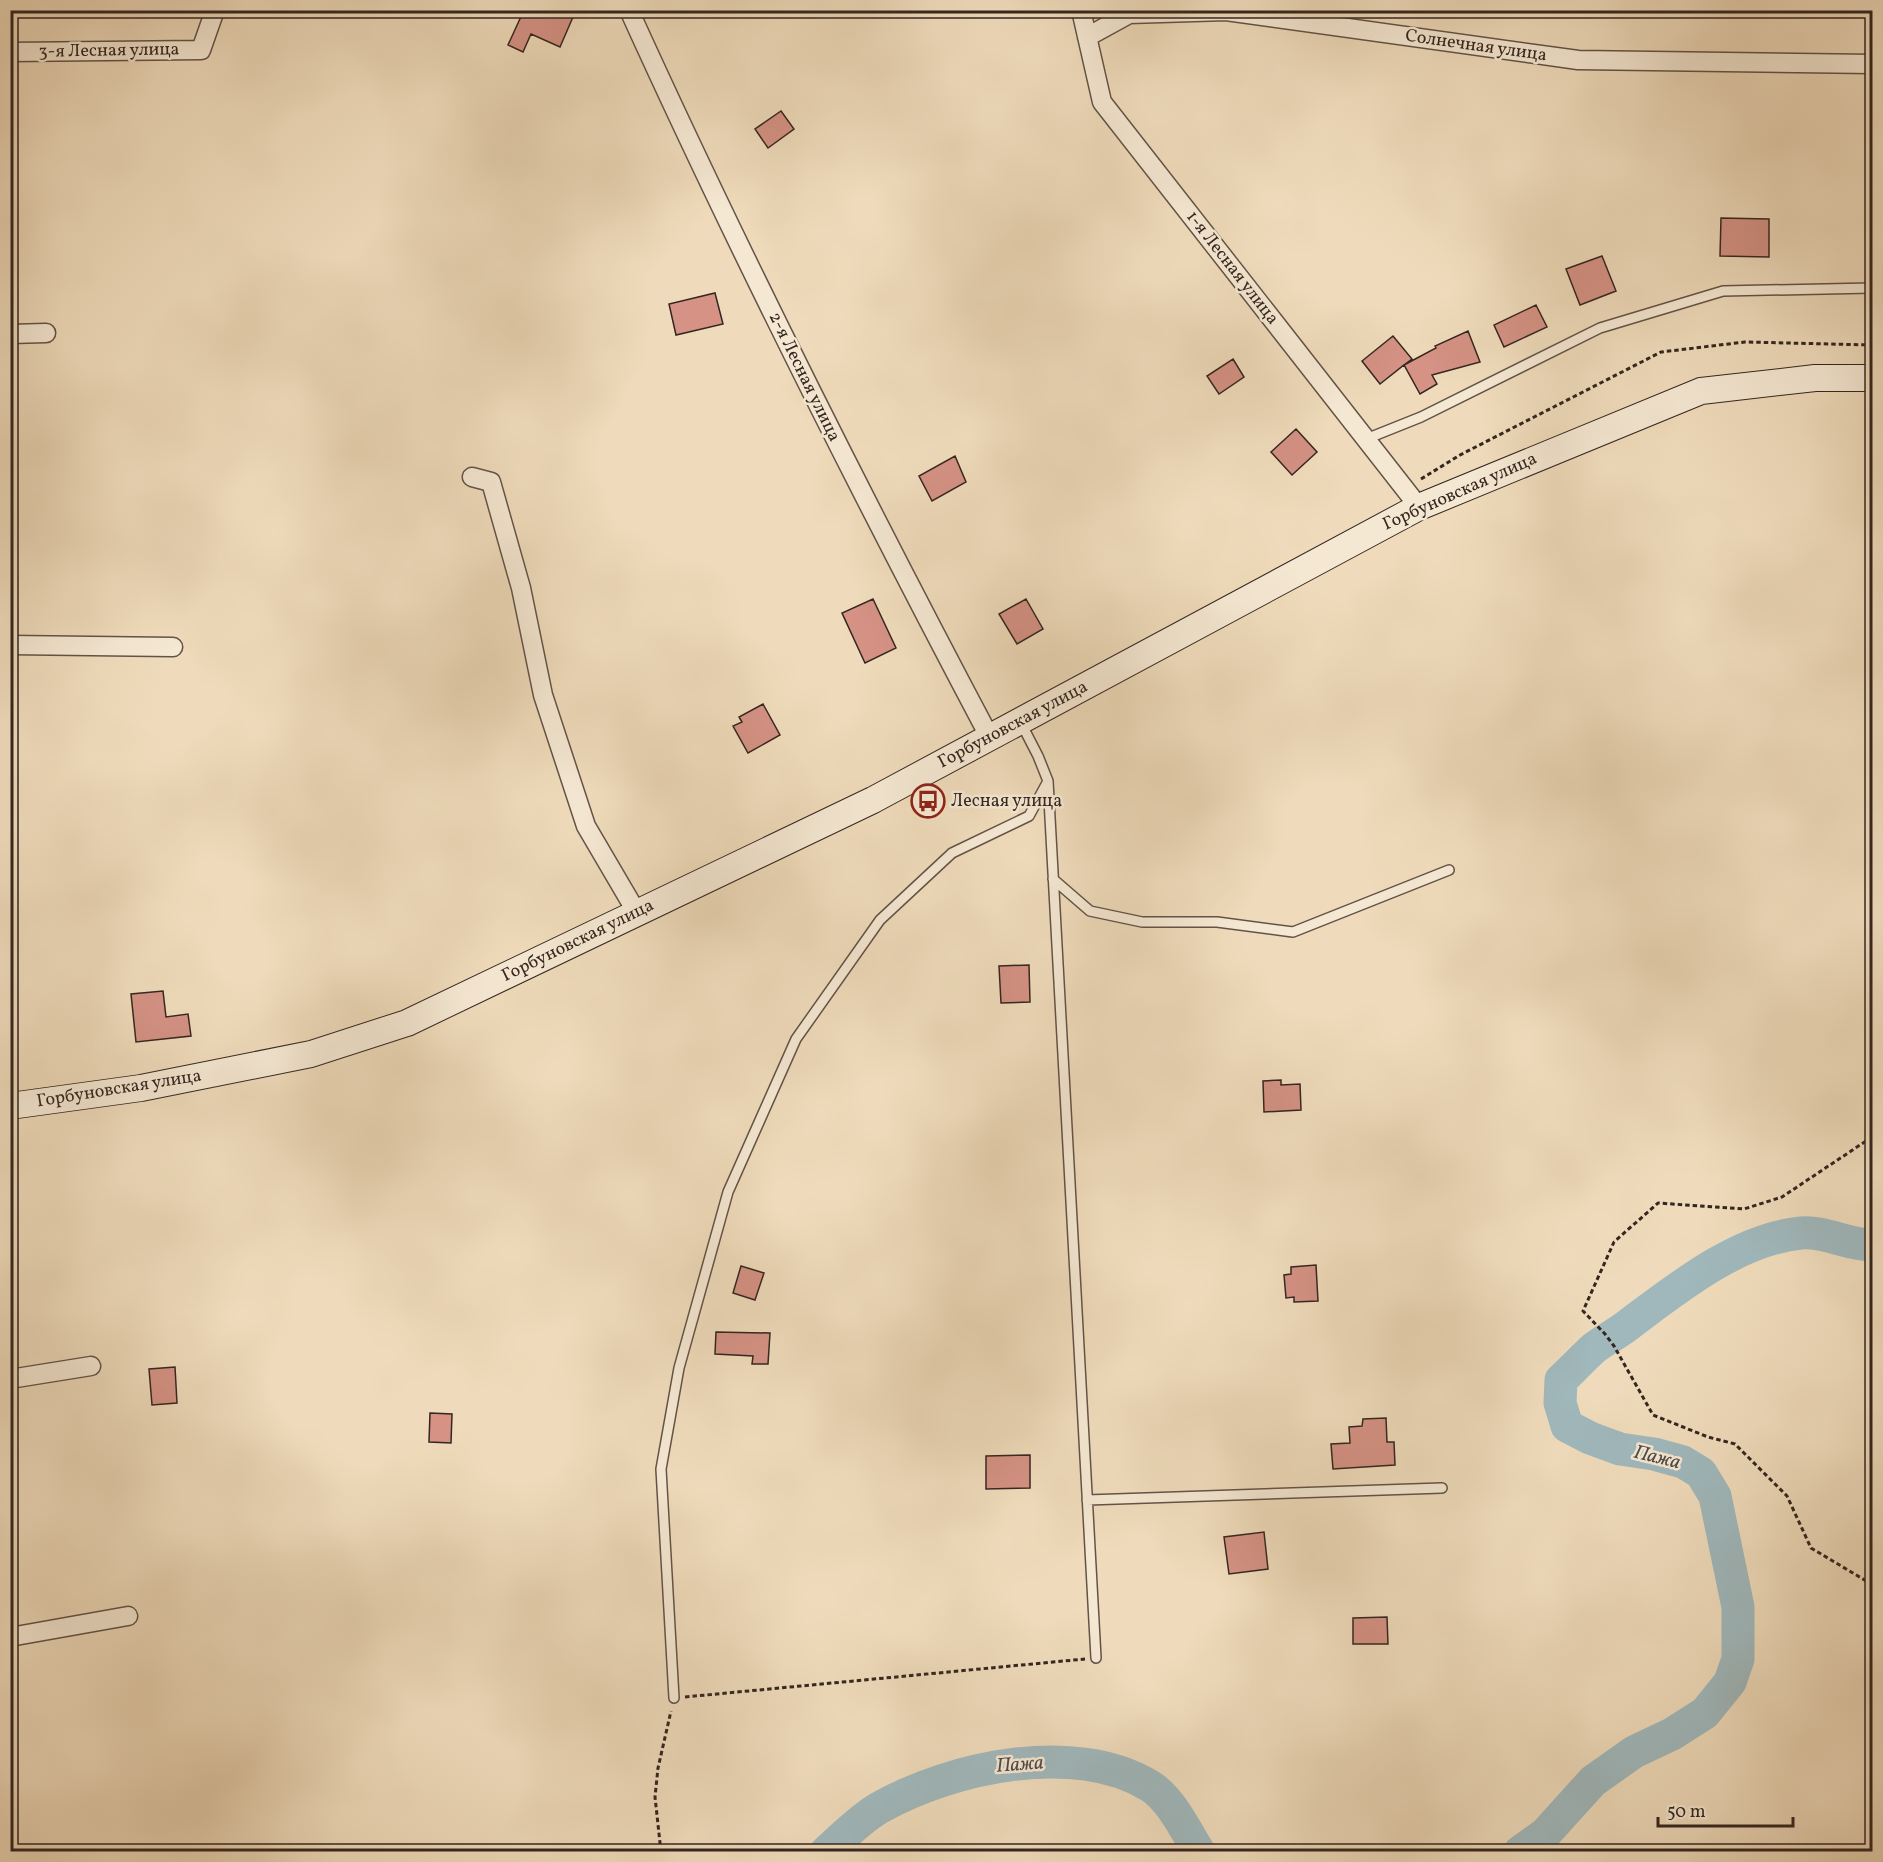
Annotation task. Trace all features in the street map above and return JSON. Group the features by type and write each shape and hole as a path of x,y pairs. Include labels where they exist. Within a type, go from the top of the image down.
{"main road":[{"name":"Горбуновская улица","path":"10,1106 141,1088 311,1054 407,1023 873,800 990,738 1412,498 1701,391 1815,378 1872,378"}],"street":[{"name":"3-я Лесная улица","path":"10,52 201,50 215,10"},
{"name":"2-я Лесная улица","path":"629,10 697,160 857,486 990,738"},
{"name":"1-я Лесная улица","path":"1081,10 1102,102 1412,498"},
{"name":"Солнечная улица","path":"1087,37 1128,14 1226,11 1578,60 1872,64"},
{"path":"10,334 46,333"},
{"path":"472,477 491,482 520,588 543,695 586,826 637,913"},
{"path":"10,645 173,647"},
{"path":"10,1379 91,1366"},
{"path":"10,1637 128,1616"}],"lane":[{"path":"1366,439 1421,417 1600,328 1723,291 1872,288"},
{"path":"1020,721 1048,781 1096,1658"},
{"path":"674,1698 661,1469 679,1368 728,1192 796,1039 880,920 952,853 1029,816 1048,781"},
{"path":"1053,879 1090,910 1142,921 1217,922 1293,932 1449,870"},
{"path":"1087,1500 1442,1488"}],"path":[{"path":"1412,498 1460,455 1661,352 1745,342 1872,345"},
{"path":"1872,1137 1782,1197 1763,1203 1743,1209 1659,1203 1614,1242 1582,1311 1614,1346 1653,1415 1708,1437 1735,1444 1787,1496 1811,1548 1872,1583"},
{"path":"660,1851 655,1797 658,1768 674,1698 1096,1658"}],"building":[{"path":"524,10 576,10 560,47 531,34 523,52 508,45"},
{"path":"781,111 794,129 768,148 755,129"},
{"path":"1721,218 1769,219 1769,257 1720,256"},
{"path":"1602,256 1616,291 1580,305 1566,269"},
{"path":"715,293 723,324 676,335 669,304"},
{"path":"1536,305 1547,327 1504,347 1494,325"},
{"path":"1468,331 1480,362 1432,375 1437,384 1420,394 1404,365 1436,348 1435,346"},
{"path":"1393,336 1412,359 1380,384 1362,361"},
{"path":"1233,359 1244,377 1219,394 1207,376"},
{"path":"1296,429 1317,452 1292,475 1271,452"},
{"path":"955,456 966,482 932,501 919,476"},
{"path":"873,599 896,648 865,663 842,613"},
{"path":"1026,599 1043,629 1017,644 999,614"},
{"path":"763,704 780,735 748,753 733,726 742,722 739,717"},
{"path":"1029,965 1030,1002 1001,1003 999,966"},
{"path":"163,991 166,1017 188,1014 191,1036 136,1042 131,994"},
{"path":"1281,1080 1281,1085 1300,1084 1301,1110 1264,1112 1263,1081"},
{"path":"1316,1265 1318,1301 1294,1302 1294,1297 1286,1298 1284,1275 1291,1274 1291,1267"},
{"path":"741,1266 764,1273 755,1300 733,1293"},
{"path":"716,1332 770,1333 768,1364 752,1364 753,1356 715,1354"},
{"path":"175,1367 177,1403 152,1405 149,1369"},
{"path":"430,1413 452,1414 451,1443 429,1442"},
{"path":"1386,1418 1387,1442 1394,1442 1395,1465 1333,1469 1331,1444 1350,1443 1349,1427 1362,1426 1363,1419"},
{"path":"1030,1455 1030,1488 986,1489 986,1456"},
{"path":"1264,1532 1268,1569 1229,1574 1224,1537"},
{"path":"1387,1617 1388,1644 1353,1644 1353,1618"}],"waterway":[{"name":"Пажа","path":"1520,1852 1545,1834 1593,1781 1634,1752 1672,1734 1705,1713 1730,1682 1738,1659 1738,1607 1715,1496 1701,1473 1683,1462 1654,1454 1620,1449 1590,1438 1567,1426 1560,1403 1561,1380 1594,1348 1670,1294 1711,1266 1755,1244 1778,1237 1810,1233 1872,1245"},
{"name":"Пажа","path":"826,1852 872,1812 908,1793 977,1771 1013,1764 1050,1762 1086,1764 1120,1772 1150,1786 1171,1807 1199,1852"}],"place":[{"name":"Лесная улица","path":"928,801"}]}
